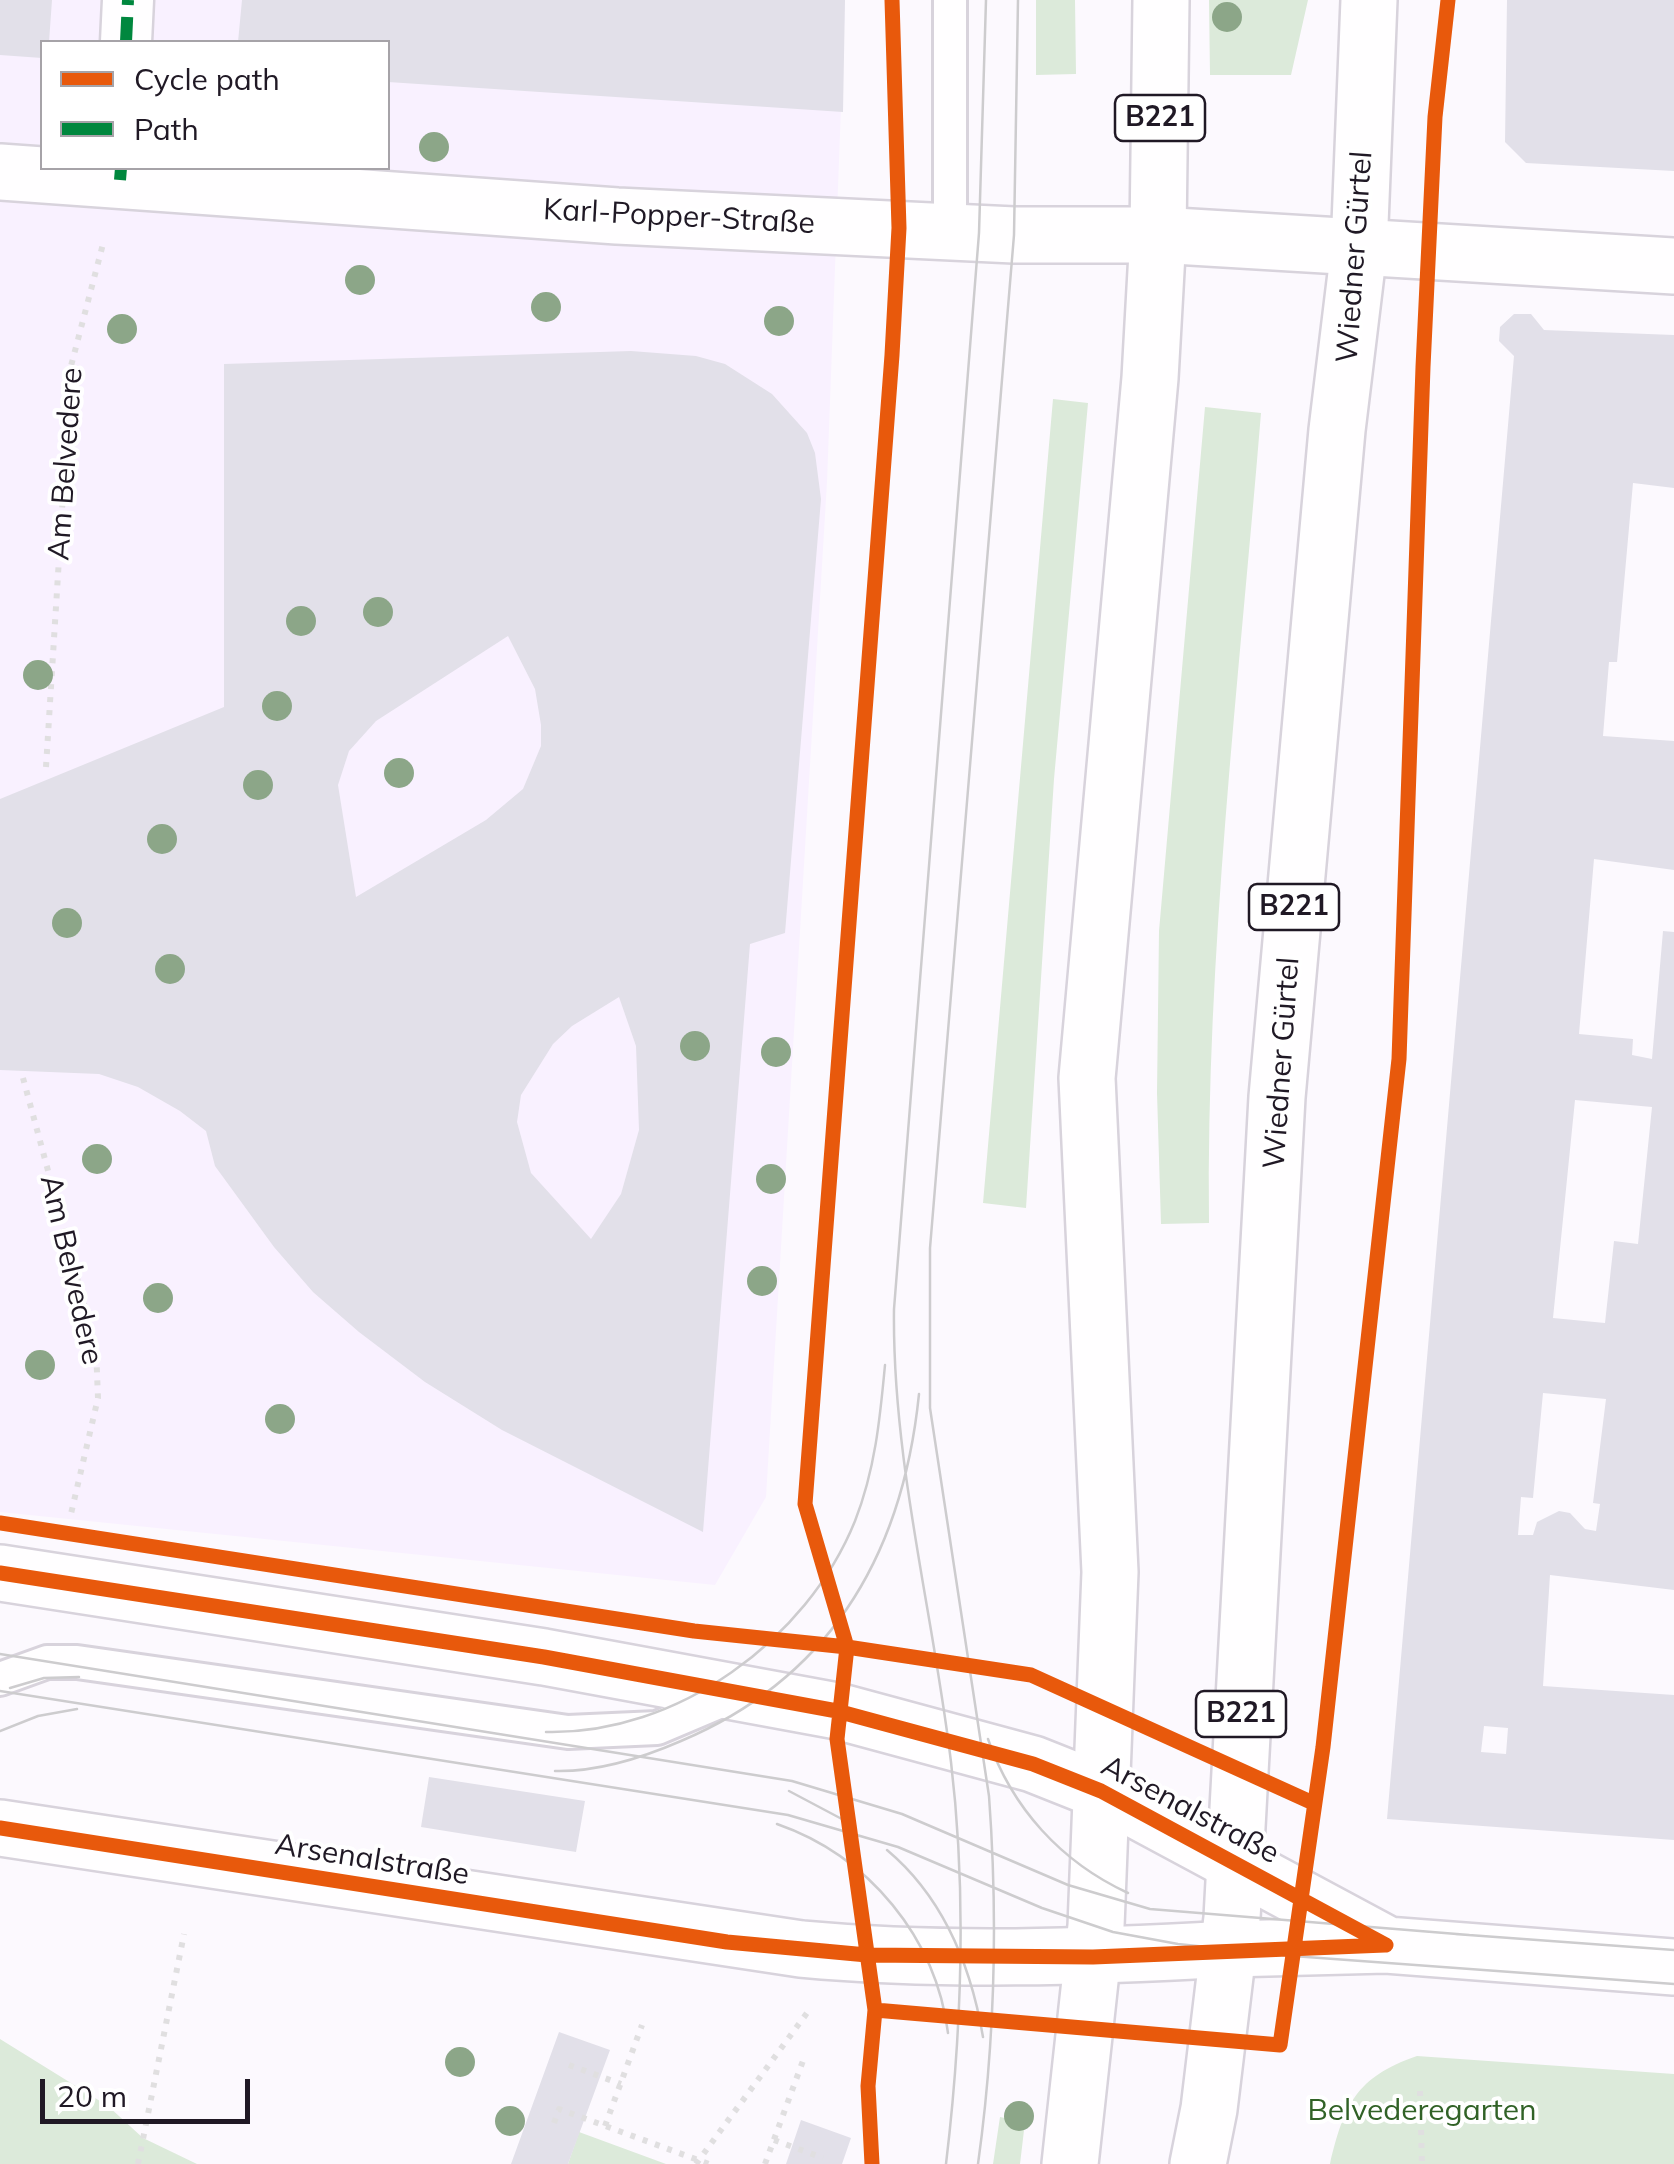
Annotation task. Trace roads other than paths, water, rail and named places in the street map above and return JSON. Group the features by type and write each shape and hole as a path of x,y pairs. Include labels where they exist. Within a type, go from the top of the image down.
{"main road":[{"name":"B221","path":"1070,2164 1095,1934 1110,1572 1088,1078 1158,235 1162,0"},
{"name":"Wiedner Gürtel","path":"1230,1949 1277,1097 1337,430 1360,249 1369,0"},
{"name":"Karl-Popper-Straße","path":"0,172 120,174 617,216 950,231 1158,235 1674,266"},
{"name":"Arsenalstraße","path":"0,1573 744,1691 982,1750 1101,1791 1386,1945"},
{"name":"Arsenalstraße","path":"0,1828 727,1942 867,1955 1095,1934 1230,1949 1386,1945"},
{"path":"1386,1945 1674,1967"},
{"name":"B221","path":"1198,2164 1230,1949"}],"street":[{"path":"126,40 128,0"}],"lane":[{"path":"950,0 950,231"},
{"path":"0,1679 46,1662 76,1662 521,1726 614,1733 657,1728 695,1716 744,1691"}],"tram line":[{"path":"946,2164 959,2013 961,1913 956,1812 943,1705 906,1479 895,1366 894,1309 979,233 986,0"},
{"path":"978,2164 991,2026 992,1842 989,1796 930,1408 930,1248 1014,235 1018,0"},
{"path":"546,1732 595,1729 643,1717 689,1698 732,1672 771,1641 805,1605 833,1564 862,1502 876,1444 885,1365"},
{"path":"555,1771 620,1763 681,1741 734,1714 780,1682 818,1645 851,1603 876,1556 896,1506 919,1394"},
{"path":"0,1654 792,1781 902,1814 1068,1885 1150,1909 1469,1935"},
{"path":"10,1688 44,1678 79,1677"},
{"path":"0,1691 788,1815 898,1847 1042,1908 1113,1932 1178,1944 1674,1984"},
{"path":"0,1731 38,1716 77,1709"},
{"path":"988,1739 1011,1788 1042,1830 1081,1866 1128,1893"},
{"path":"789,1791 855,1826"},
{"path":"777,1824 841,1857 892,1905 929,1965 948,2033"},
{"path":"887,1850 924,1889 951,1934 971,1984 983,2037"},
{"path":"1455,1934 1674,1950"}],"park label":[{"name":"Belvederegarten","path":"1422,2111"}]}
